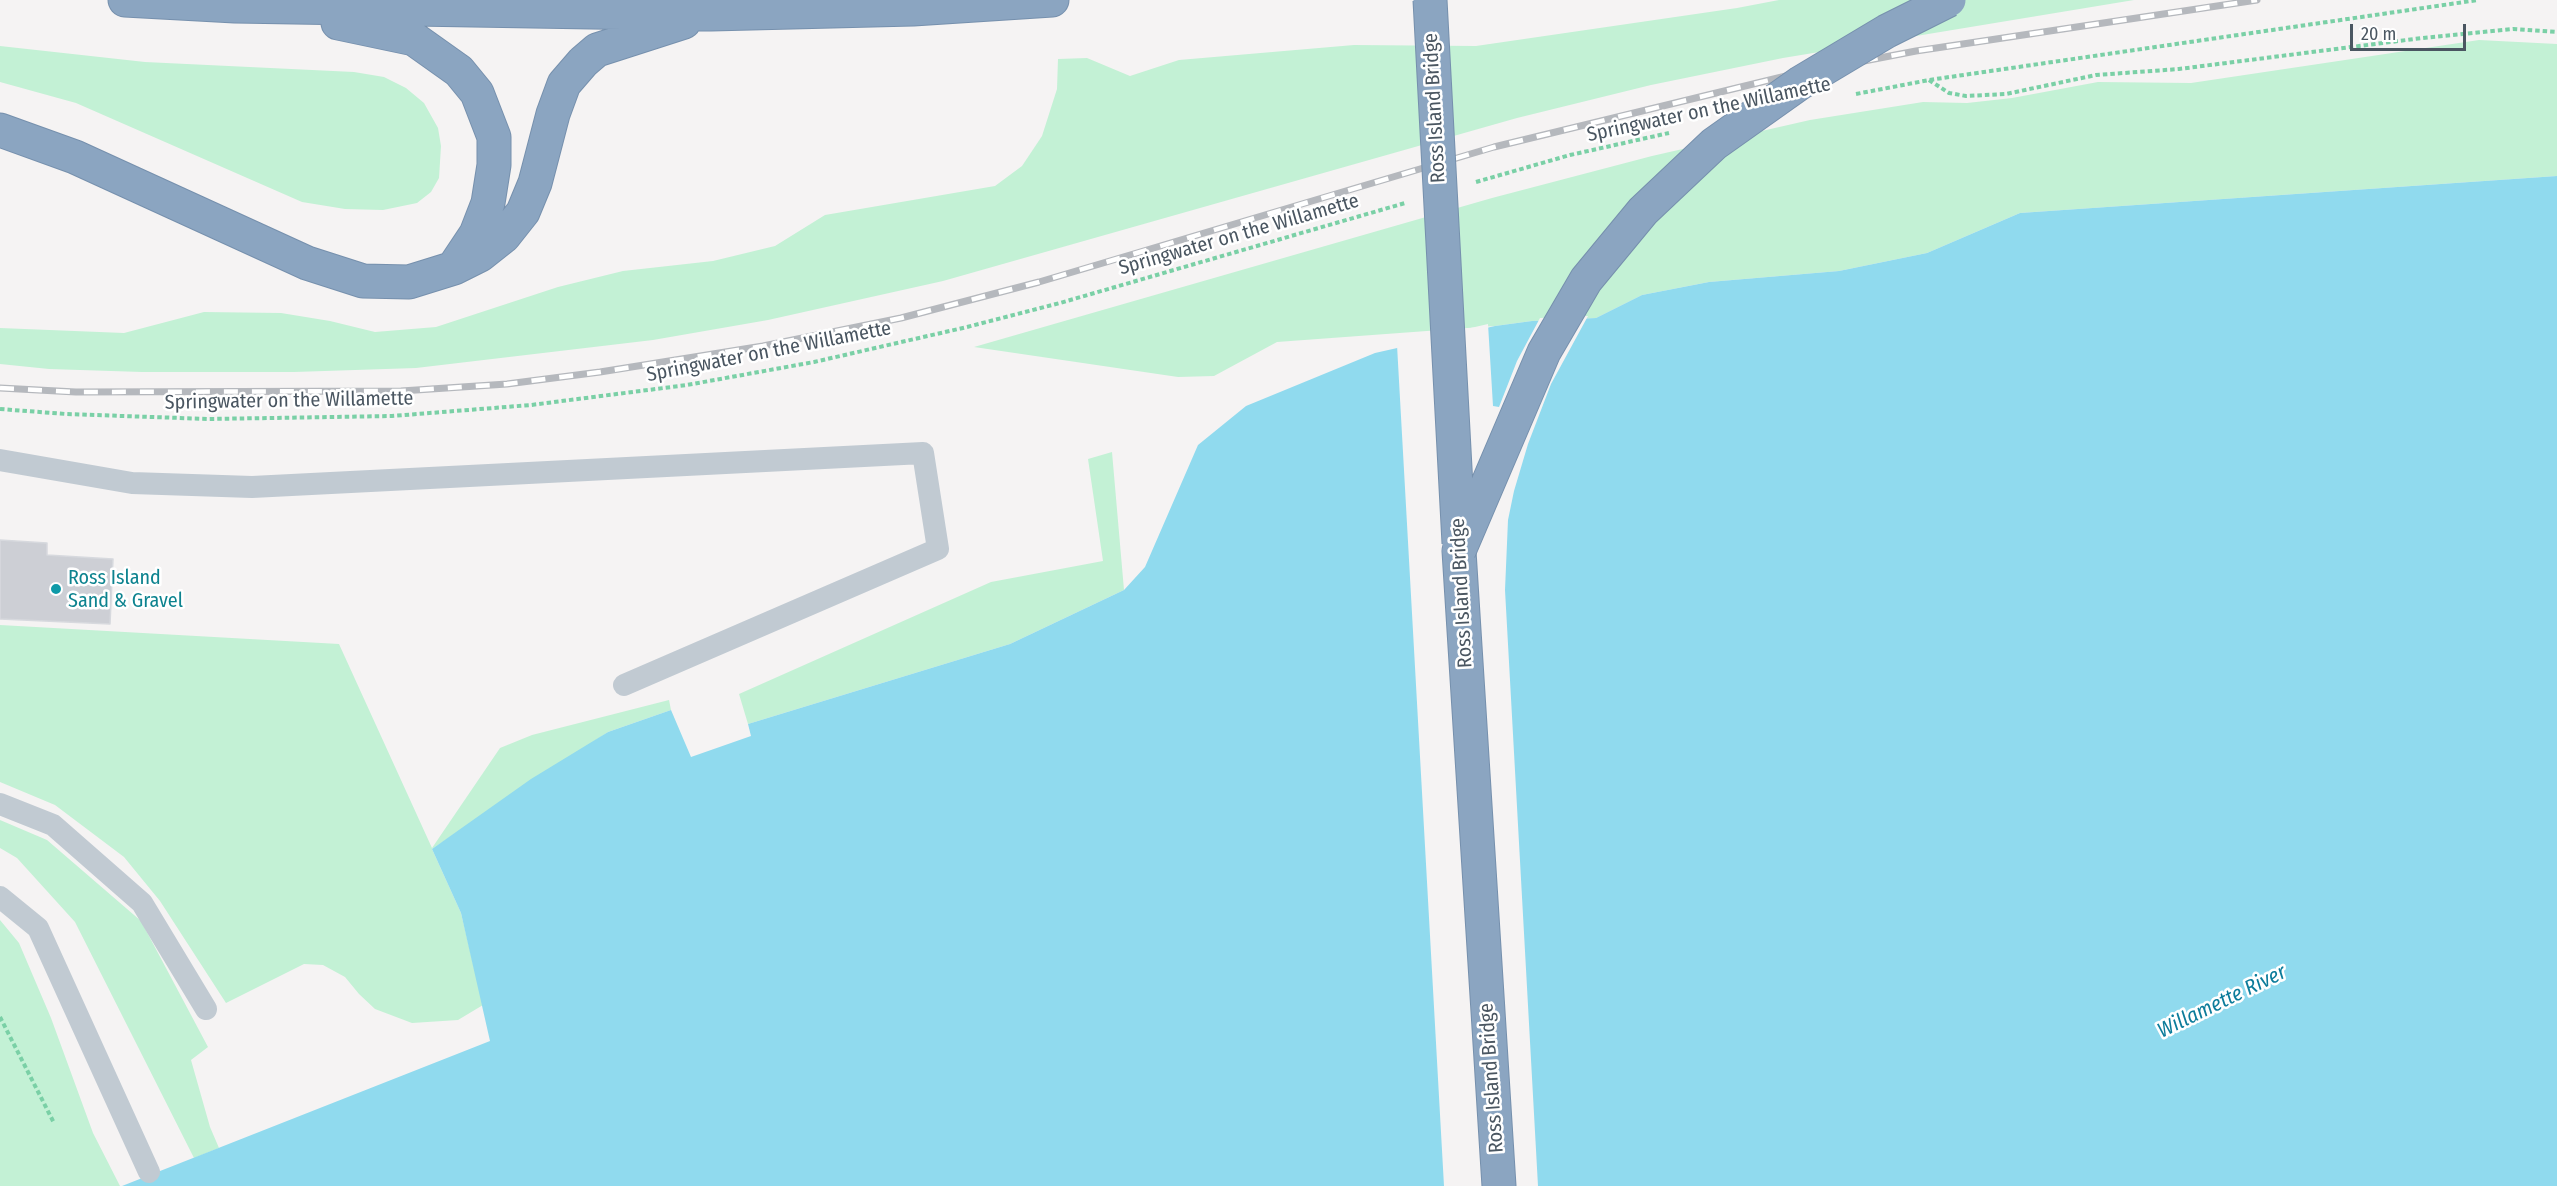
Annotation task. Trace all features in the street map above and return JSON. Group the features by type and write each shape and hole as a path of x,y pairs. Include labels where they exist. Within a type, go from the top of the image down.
{"highway":[{"path":"125,0 235,6 711,14 913,9 1052,0"},
{"name":"Ross Island Bridge","path":"1430,0 1459,551 1499,1186"},
{"path":"1459,551 1544,352 1586,280 1643,211 1714,144 1800,83 1887,31 1949,0"},
{"path":"235,6 382,31 414,39 459,70 477,93 487,115 494,137 494,165 488,203 476,234 454,268"},
{"path":"0,130 75,157 307,263 363,281 409,282 454,268 480,255 504,236 523,212 535,183 552,114 564,84 583,62 597,50 711,14"}],"lane":[{"path":"0,460 132,483 252,487 923,453 938,549 624,685"},
{"path":"0,804 53,825 142,903 206,1010"},
{"path":"0,897 38,928 149,1172"}],"path":[{"name":"Springwater on the Willamette","path":"1848,96 1929,80 2478,0"},
{"path":"1929,80 1949,93 1966,96 2006,94 2096,75 2179,69 2422,38 2513,29 2557,32"},
{"name":"Springwater on the Willamette","path":"1471,184 1570,155 1674,132"},
{"name":"Springwater on the Willamette","path":"0,409 66,414 209,418 380,417 531,405 687,385 814,362 967,327 1060,303 1416,200"},
{"path":"0,1017 54,1123"}],"green space":[{"path":"1779,0 2134,0 1783,58 1651,85 1517,118 943,281 768,320 653,340 416,368 294,372 142,372 49,369 0,364 0,328 124,333 204,312 281,313 330,321 375,332 436,327 558,287 623,271 713,261 775,246 825,215 995,186 1022,166 1042,136 1057,89 1058,59 1087,58 1130,76 1179,60 1354,45 1476,46"},
{"path":"2479,40 2557,44 2557,176 2020,213 1927,253 1839,271 1709,282 1642,295 1596,318 1532,321 1495,326 1277,342 1214,376 1178,377 974,347 1492,198 1652,156 1810,120 1923,102 1967,103 2012,98 2098,82 2191,83"},
{"path":"0,46 145,62 354,72 384,77 406,88 424,103 438,128 441,146 439,178 431,192 417,203 383,210 345,209 302,202 76,103 0,82"},
{"path":"1112,452 1124,590 1010,644 748,724 739,694 991,582 1103,561 1088,459"},
{"path":"0,625 339,644 432,848 500,748 532,735 669,700 671,710 608,732 432,849 461,913 483,1005 458,1020 412,1023 375,1009 345,977 323,965 304,964 226,1003 160,901 124,857 55,805 0,782"},
{"path":"0,820 47,840 141,921 208,1047 191,1060 210,1127 219,1148 194,1158 75,922 17,858 0,848"},
{"path":"0,920 19,943 51,1018 93,1133 120,1186 0,1186"}],"water":[{"name":"Willamette River","path":"2557,176 2557,1186 122,1186 490,1041 461,913 432,849 531,779 608,732 671,710 691,757 751,736 748,724 1010,644 1124,590 1145,567 1198,445 1246,406 1375,353 1495,326 1532,321 1596,318 1642,295 1709,282 1839,271 1927,253 2020,213"}],"pier":[{"path":"1588,316 1551,384 1528,444 1508,520 1505,590 1538,1186 1444,1186 1397,345 1488,324 1493,406 1499,407 1517,361 1540,318"}],"building":[{"name":"Ross Island Sand & Gravel","path":"0,540 47,543 47,555 113,559 110,624 0,619"}],"railway":[{"path":"0,388 76,392 401,391 507,384 763,346 901,318 1039,282 1494,147 1786,76 1916,51 2257,0"}],"place":[{"name":"Ross Island Sand & Gravel","path":"56,589"}]}
